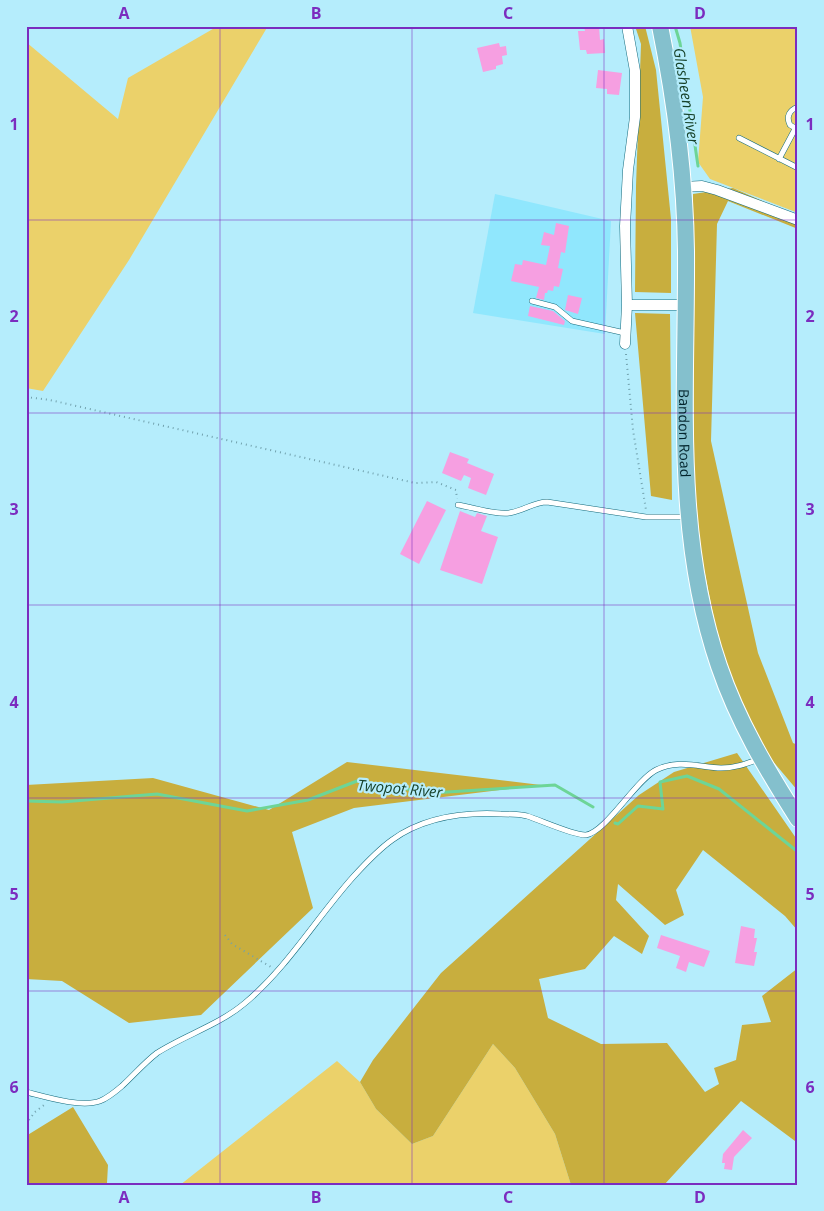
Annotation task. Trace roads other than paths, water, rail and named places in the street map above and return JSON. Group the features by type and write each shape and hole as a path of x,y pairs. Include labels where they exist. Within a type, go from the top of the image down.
{"main road":[{"name":"Bandon Road","path":"660,26 668,63 683,187 686,250 685,479 688,517 697,579 716,657 733,705 760,758 798,819"}],"street":[{"path":"625,344 627,305 624,226 628,170 635,117 635,71 627,26"},
{"path":"683,187 702,186 717,190 798,220"},
{"path":"627,305 685,305"}],"lane":[{"path":"779,159 797,129 790,125 788,118 791,111 798,107"},
{"path":"739,138 798,168"},
{"path":"532,302 555,307 572,321 626,333"},
{"path":"458,505 507,513 524,510 540,502 547,502 646,517 688,517"},
{"path":"26,1092 52,1099 82,1102 98,1101 112,1094 153,1057 168,1047 213,1024 245,1004 278,970 341,891 370,859 392,840 420,825 454,815 480,813 524,815 586,835 599,828 644,779 656,770 675,763 722,768 740,766 760,758"}],"waterway":[{"name":"Glasheen River","path":"675,26 680,43 698,166"},
{"name":"Twopot River","path":"615,823 618,824 638,806 663,809 660,782 687,776 719,789 798,852"},
{"name":"Twopot River","path":"26,801 62,802 157,794 247,811 308,800 357,781 432,793 555,785 593,807"}]}
